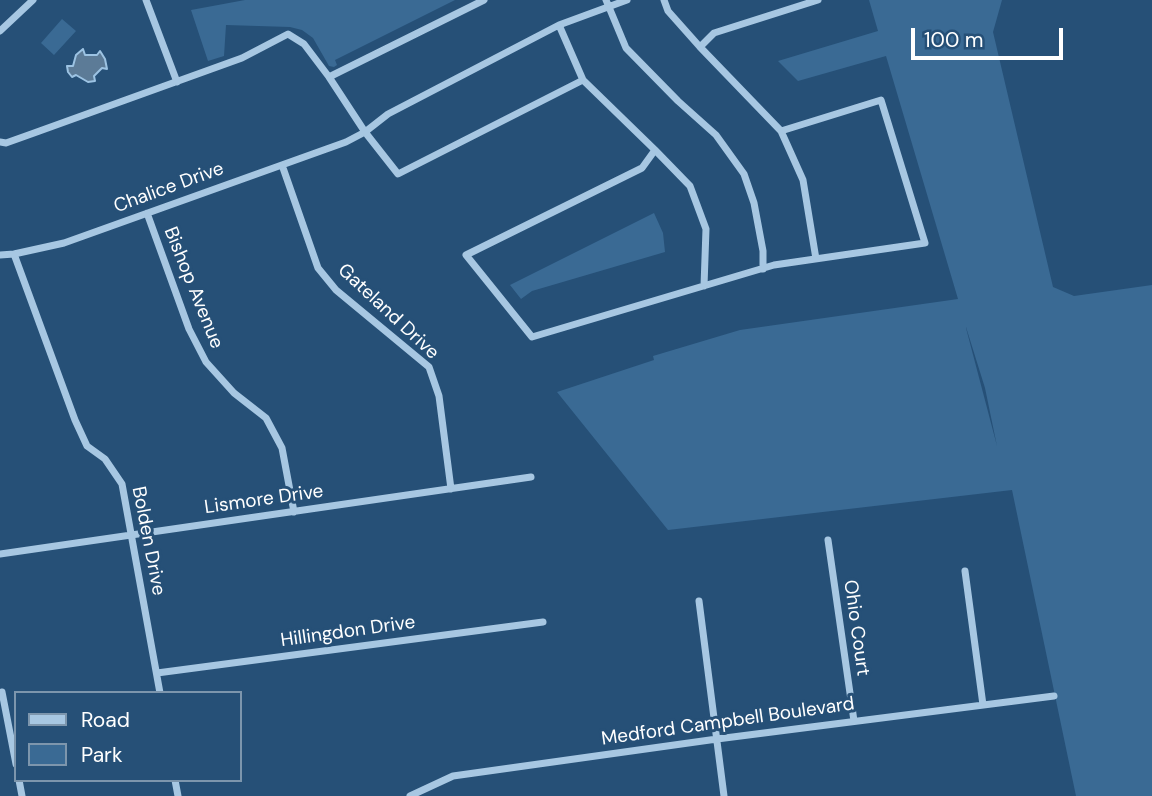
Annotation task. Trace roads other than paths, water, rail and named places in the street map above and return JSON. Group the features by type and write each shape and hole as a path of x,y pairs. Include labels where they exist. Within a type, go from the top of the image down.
{"street":[{"path":"0,31 33,0"},
{"path":"146,0 177,82"},
{"path":"329,77 485,0"},
{"name":"Chalice Drive","path":"0,255 64,243 346,142 365,132 388,114 559,25 607,3 627,0"},
{"path":"664,0 668,11 700,47 781,131 803,180 816,259"},
{"path":"700,47 714,33 818,0"},
{"path":"607,3 626,48 716,135 744,174 759,227 763,251 762,269"},
{"path":"559,25 583,80 690,186 706,229 705,286"},
{"path":"0,142 6,143 242,58 288,34 304,44 365,132 398,174 583,80"},
{"path":"654,150 642,168 466,256 533,337 762,269 925,243 881,100 781,131"},
{"name":"Gateland Drive","path":"282,165 318,268 336,290 429,367 439,396 451,489"},
{"name":"Bishop Avenue","path":"147,213 189,329 206,362 234,393 266,418 282,448 294,512"},
{"name":"Bolden Drive","path":"14,254 75,421 87,446 105,459 122,484 160,691"},
{"name":"Lismore Drive","path":"0,554 531,477"},
{"name":"Ohio Court","path":"828,540 854,721"},
{"path":"965,571 983,705"},
{"path":"699,601 724,796"},
{"name":"Hillingdon Drive","path":"157,673 543,622"},
{"path":"2,692 14,754"},
{"name":"Medford Campbell Boulevard","path":"410,796 453,776 717,738 1054,696"}]}
